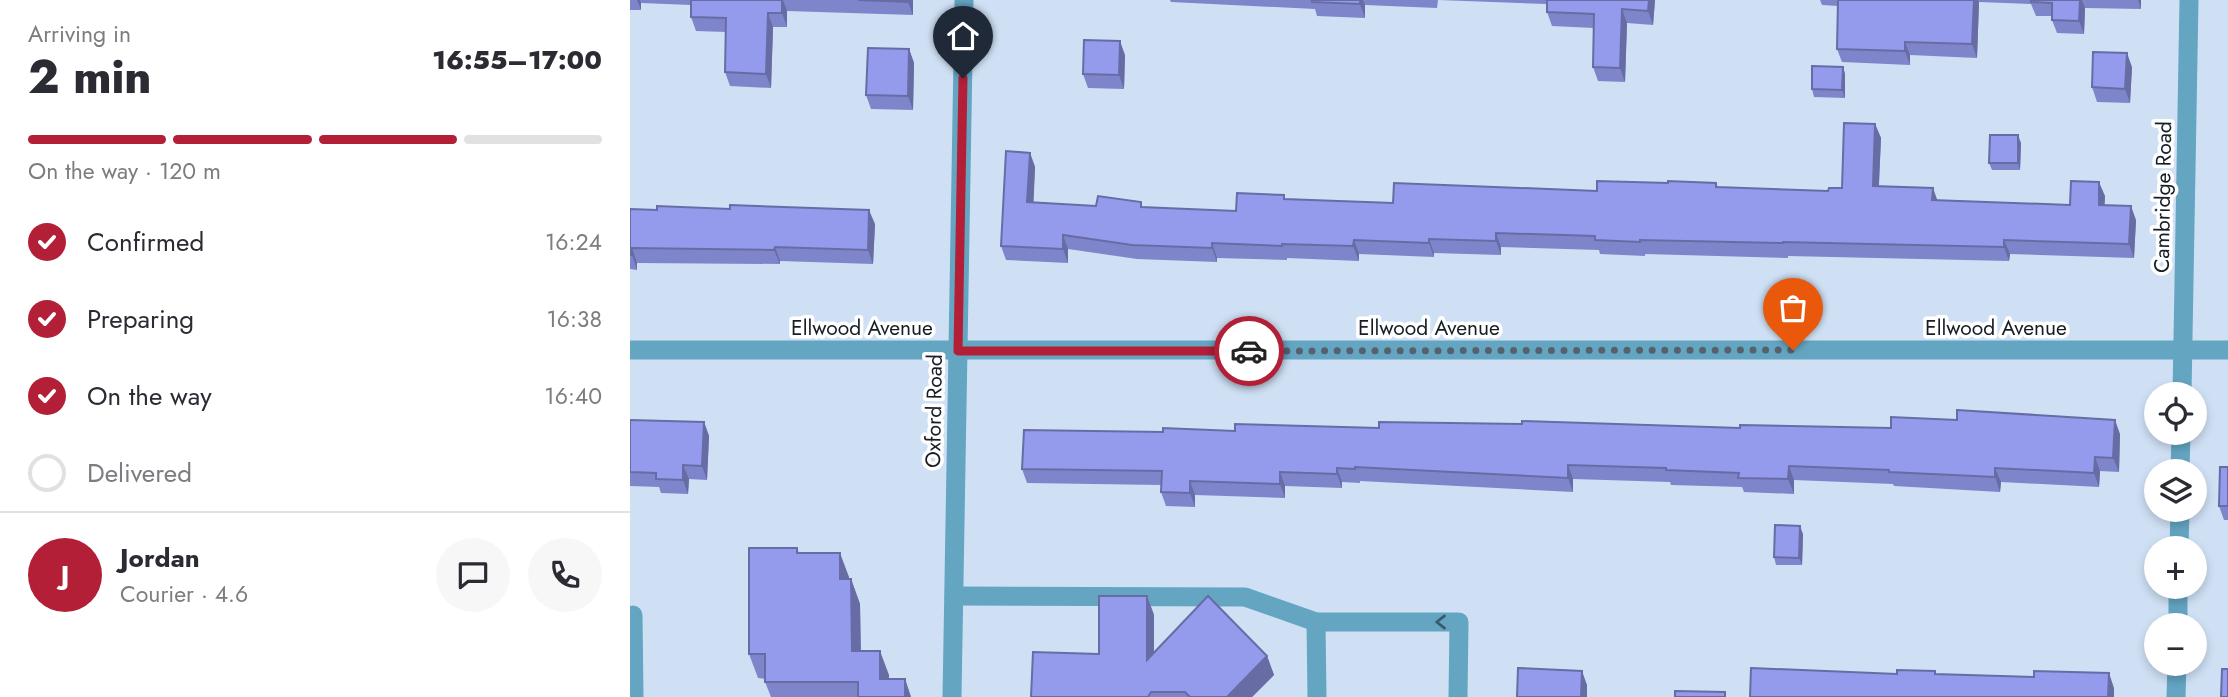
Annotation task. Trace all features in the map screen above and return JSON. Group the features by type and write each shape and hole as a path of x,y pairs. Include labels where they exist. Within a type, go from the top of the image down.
{"street":[{"name":"Oxford Road","path":"952,697 964,0"},
{"name":"Cambridge Road","path":"2182,382 2189,0"},
{"name":"Ellwood Avenue","path":"630,350 2228,350"},
{"path":"954,596 1245,597 1316,622 1459,622 1458,697"},
{"path":"633,615 634,697"},
{"path":"1316,622 1317,697"},
{"path":"2176,697 2177,676"}],"building":[{"path":"691,0 782,0 782,13 768,13 766,74 725,72 726,18 691,17"},
{"path":"858,0 908,0 908,2"},
{"path":"1360,0 1360,4 1312,2"},
{"path":"1547,0 1649,0 1648,11 1622,9 1620,68 1593,67 1594,14 1547,12"},
{"path":"1838,0 1974,0 1972,44 1905,42 1905,51 1837,49"},
{"path":"2031,0 2080,0 2079,21 2052,20 2052,3"},
{"path":"1084,40 1120,41 1119,75 1083,74"},
{"path":"868,48 909,49 908,96 866,95"},
{"path":"2093,52 2127,53 2125,89 2092,87"},
{"path":"1812,66 1843,67 1842,90 1812,89"},
{"path":"1844,123 1875,124 1873,186 1933,188 1932,200 2070,205 2071,181 2099,182 2099,205 2131,206 2129,244 2004,240 2004,247 1640,242 1595,240 1595,236 1496,233 1496,241 1429,239 1429,243 1354,240 1353,246 1212,243 1212,248 1132,245 1063,235 1063,249 1001,246 1006,151 1030,153 1027,202 1096,206 1098,196 1141,202 1141,207 1236,211 1237,193 1284,195 1284,199 1393,203 1394,183 1597,191 1597,181 1668,181 1716,183 1716,187 1828,191 1829,188 1842,188"},
{"path":"1990,135 2018,135 2018,163 1989,163"},
{"path":"730,205 869,210 868,250 775,247 774,250 632,248 630,255 630,209 657,210 657,206 730,209"},
{"path":"1957,410 2115,420 2113,458 2095,457 2094,473 1995,468 1995,477 1789,466 1788,479 1738,478 1739,473 1666,468 1568,465 1568,478 1355,467 1337,468 1337,474 1280,472 1280,484 1190,481 1190,493 1161,492 1162,471 1022,469 1024,430 1163,432 1163,428 1235,431 1235,424 1379,428 1379,422 1522,424 1522,421 1740,428 1740,425 1891,428 1891,417 1957,420"},
{"path":"630,420 704,422 702,466 683,465 683,480 656,479 656,473 630,472"},
{"path":"2220,467 2228,467 2228,506 2219,506"},
{"path":"1775,525 1800,526 1799,558 1774,557"},
{"path":"749,548 797,548 797,553 840,553 840,579 851,579 852,651 880,651 880,679 905,679 905,697 858,697 858,682 765,682 765,654 749,654"},
{"path":"1099,596 1147,596 1147,660 1208,596 1267,656 1227,697 1190,697 1185,692 1151,692 1148,697 1031,697 1033,652 1099,654"},
{"path":"1518,668 1582,671 1581,697 1517,697"},
{"path":"1751,668 1897,674 1897,670 1935,671 1935,674 2034,677 2034,671 2109,673 2108,697 1750,697"},
{"path":"2222,669 2228,669 2228,697 2221,697"},
{"path":"1675,691 1725,692 1725,697 1675,697"}],"way so far":[{"path":"1249,351 1793,350"}],"route":[{"path":"963,78 958,351 1249,351"}]}
